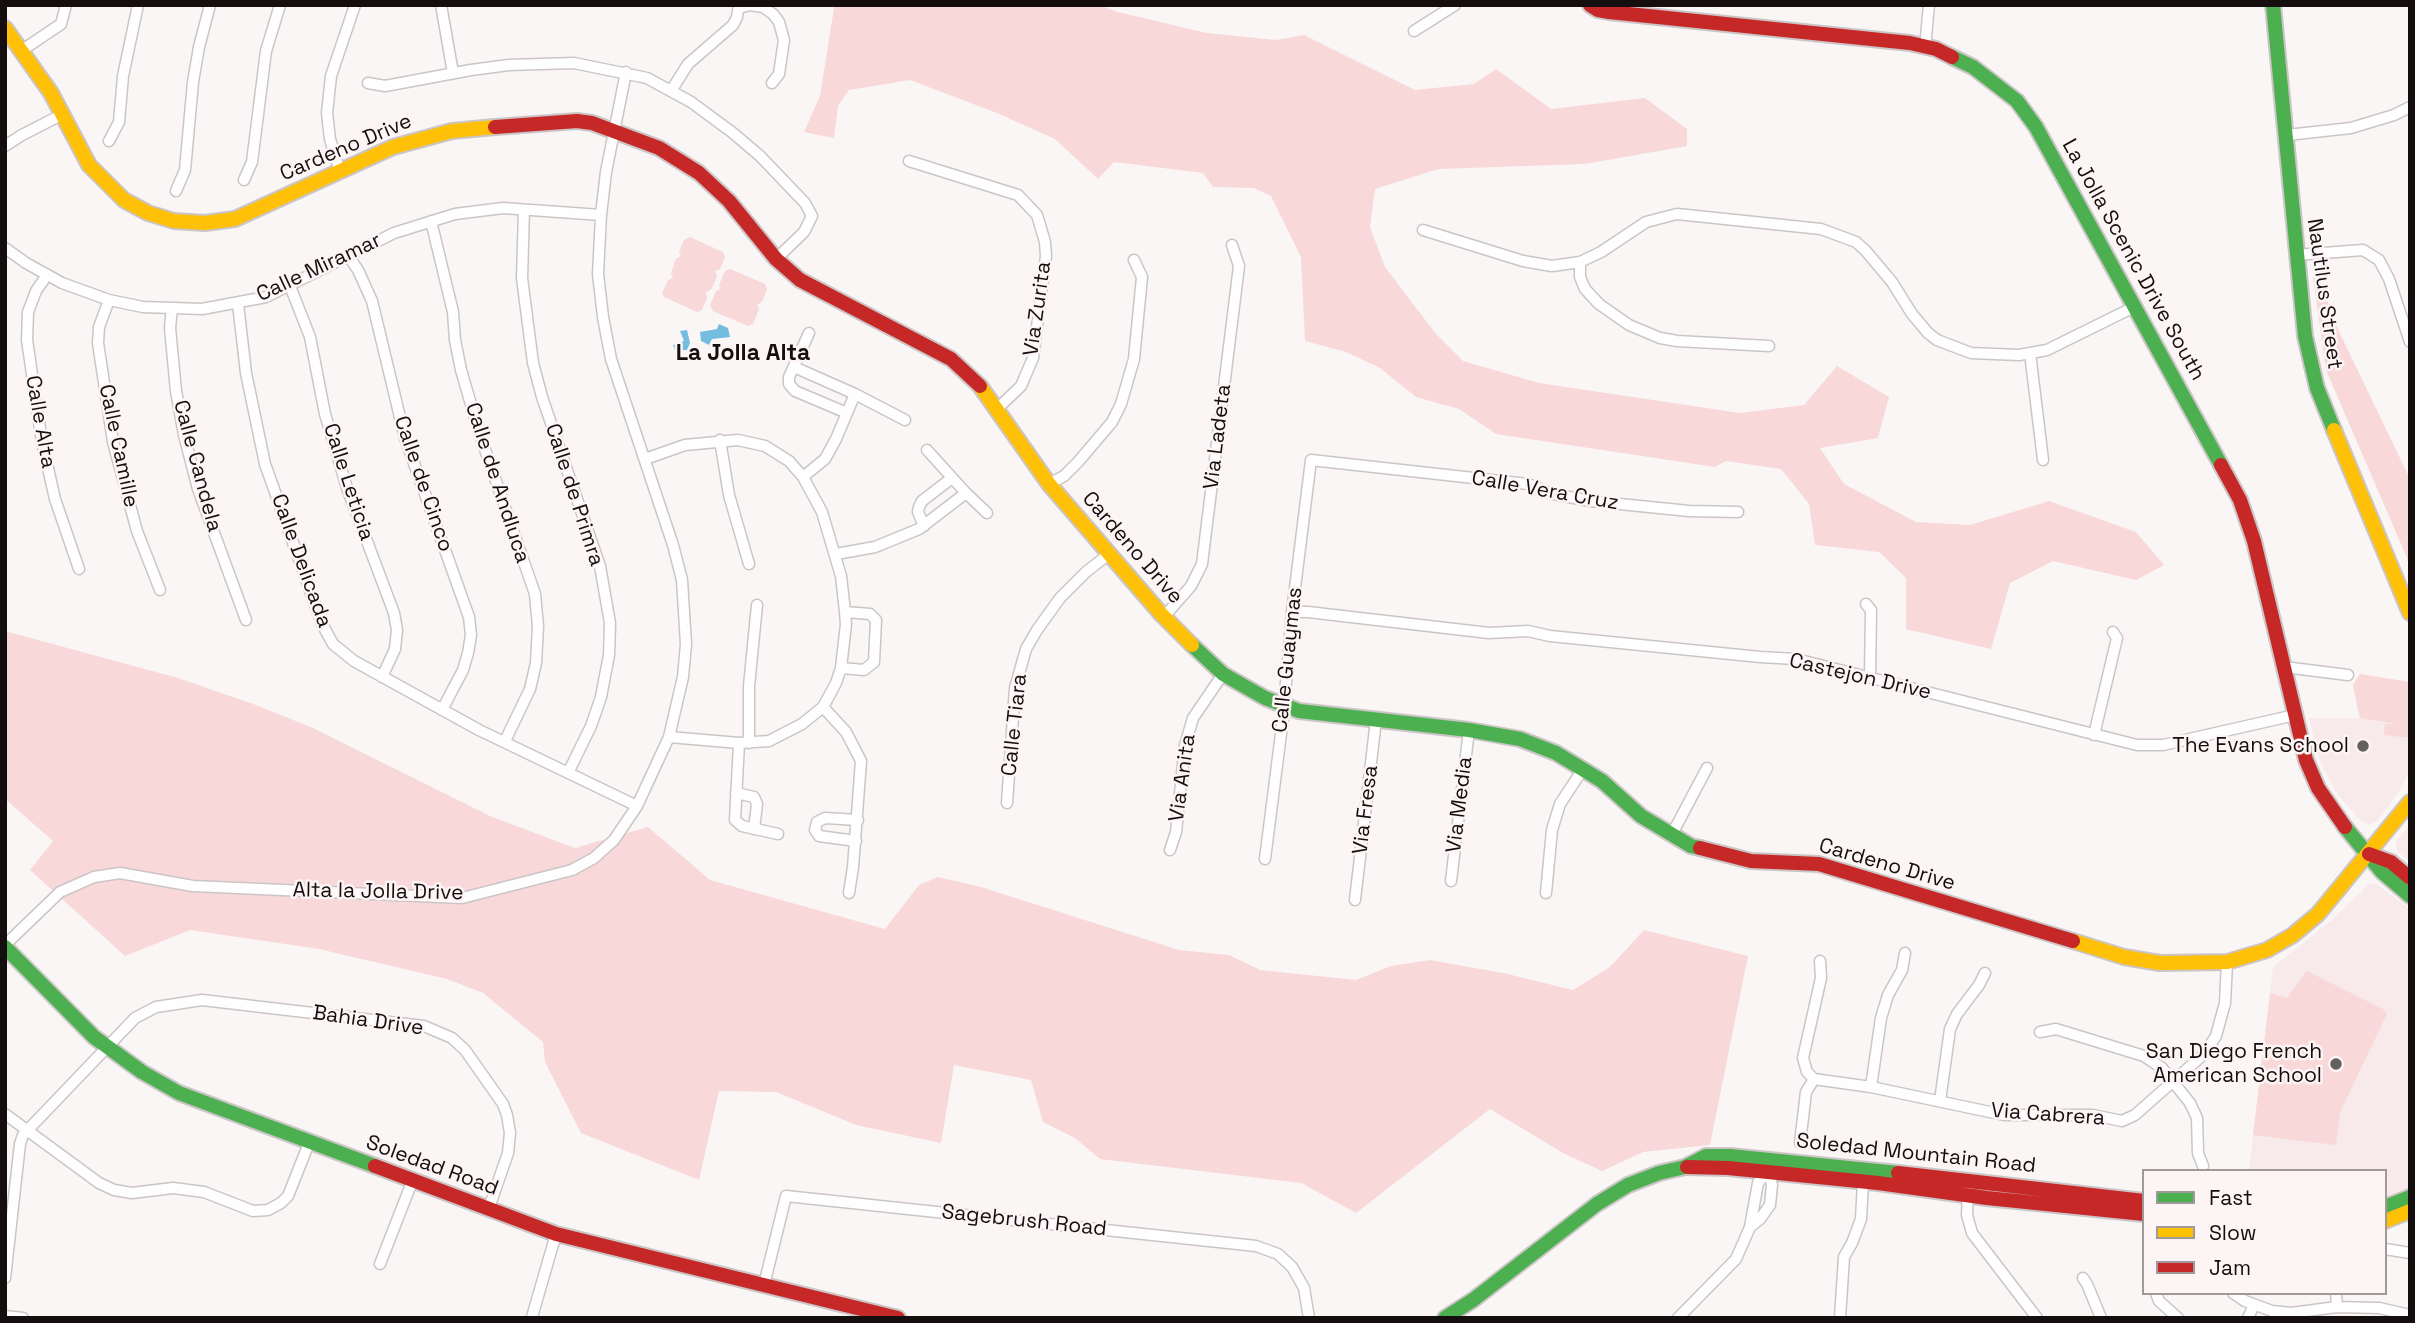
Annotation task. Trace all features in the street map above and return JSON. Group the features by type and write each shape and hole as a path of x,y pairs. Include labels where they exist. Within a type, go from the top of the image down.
{"street":[{"path":"21,51 61,24 66,5"},
{"path":"109,141 119,122 123,76 138,5"},
{"path":"177,191 186,170 197,59 210,5"},
{"path":"244,180 252,162 266,51 279,5"},
{"path":"340,172 330,139 327,113 331,76 355,5"},
{"path":"441,5 453,73"},
{"path":"671,91 688,64 733,25 739,6 750,5 763,7 779,22 784,40 779,74 772,83"},
{"path":"1414,31 1455,5"},
{"name":"La Jolla Scenic Drive South","path":"1590,5 1598,10 1609,9 1910,43 1936,49 1973,67 2017,101 2036,127 2240,500 2254,541 2306,760 2318,788 2329,806 2382,872 2410,896"},
{"path":"1925,47 1929,5"},
{"name":"Nautilus Street","path":"2273,5 2305,336 2317,388 2410,613"},
{"name":"Cardeno Drive","path":"5,28 51,93 89,165 111,190 124,200 148,213 174,221 205,223 234,219 393,147 452,131 577,121 592,123 659,148 699,173 729,201 776,259 800,280 951,359 975,380 1049,484 1162,615 1208,662 1223,674 1265,698 1299,711 1469,730 1520,739 1556,753 1583,769 1602,781 1641,816 1691,846 1751,861 1819,864 2124,957 2160,963 2227,962 2267,950 2293,935 2318,914 2368,853"},
{"path":"368,83 385,86 509,65 575,63 647,78 700,108 733,133 760,156 805,203 812,216 804,232 776,259"},
{"name":"Alta la Jolla Drive","path":"5,946 60,892 80,881 120,873 193,886 462,898 572,870 594,858 614,840 637,806 670,737 683,677 686,644 682,580 673,545 611,359 598,274 606,172 626,72"},
{"path":"2287,135 2351,128 2394,115 2410,107"},
{"path":"5,146 61,116"},
{"name":"Via Zurita","path":"909,161 1018,195 1037,215 1046,256 1033,358 1021,386 997,409"},
{"name":"Calle Miramar","path":"5,248 47,275 109,300 143,307 202,309 266,297 394,233 456,214 503,208 601,215"},
{"name":"Calle de Primra","path":"524,210 522,278 533,363 542,397 600,566 610,623 609,655 601,697 591,726 568,773"},
{"path":"1423,230 1523,261 1552,265 1580,262 1601,253 1646,222 1678,214 1821,229 1856,242 1892,282 1912,314 1937,340 1971,353 2019,355 2048,350 2134,307"},
{"name":"Calle de Andluca","path":"431,221 453,312 454,340 461,370 534,594 538,626 536,663 530,689 505,741"},
{"name":"Via Ladeta","path":"1162,615 1169,611 1191,586 1202,564 1239,266 1232,245"},
{"path":"2296,255 2363,250 2379,260 2389,279 2410,342"},
{"name":"Calle de Cinco","path":"349,257 372,301 405,439 469,617 471,635 468,653 463,670 442,710"},
{"path":"1049,484 1064,476 1078,462 1112,422 1121,404 1134,359 1142,277 1135,260"},
{"path":"1580,262 1580,277 1585,289 1599,304 1629,325 1660,338 1677,341 1769,346"},
{"name":"Calle Alta","path":"47,275 36,291 28,312 27,340 42,442 55,499 79,569"},
{"name":"Calle Leticia","path":"290,286 310,337 325,414 347,488 394,613 397,630 395,649 382,677"},
{"name":"Calle Camille","path":"109,300 101,318 98,343 113,442 137,531 160,590"},
{"name":"Calle Delicada","path":"238,304 246,373 265,464 329,638 339,650 442,710 637,806"},
{"name":"Calle Candela","path":"172,308 170,328 176,391 184,435 198,489 246,620"},
{"path":"809,333 789,384 795,391 847,413"},
{"path":"2029,353 2043,460"},
{"path":"794,367 905,420"},
{"path":"803,477 825,459 855,394"},
{"path":"720,440 729,495 750,564"},
{"path":"645,459 685,445 738,440 765,446 789,461 803,477 822,512 836,554 845,612 841,668 822,707 787,733 769,741 744,743 670,737"},
{"path":"927,450 987,513"},
{"name":"Calle Vera Cruz","path":"1311,460 1528,484 1553,494 1590,501 1689,511 1738,512"},
{"name":"Calle Guaymas","path":"1265,859 1311,460"},
{"path":"924,526 918,512 922,501 953,478"},
{"path":"836,554 874,547 924,526 966,493"},
{"name":"Calle Tiara","path":"1007,803 1015,688 1026,649 1060,598 1109,554"},
{"path":"1866,604 1871,610 1870,677"},
{"path":"757,605 735,820 742,826 778,834"},
{"path":"841,668 864,670 874,662 876,620 870,614 845,612"},
{"name":"Castejon Drive","path":"1292,612 1489,633 1528,631 1550,636 1796,659 2137,745 2163,745 2295,715"},
{"path":"2094,735 2117,638 2113,632"},
{"path":"2284,667 2348,676"},
{"name":"Via Anita","path":"1170,850 1176,832 1185,746 1193,718 1223,674"},
{"path":"822,707 846,732 861,761 858,820 849,893"},
{"name":"Via Fresa","path":"1355,900 1376,720"},
{"name":"Via Media","path":"1451,881 1469,730"},
{"path":"1671,836 1707,768"},
{"path":"1546,892 1552,830 1560,804 1583,769"},
{"path":"736,793 754,797 757,804 754,829"},
{"path":"2368,853 2410,802"},
{"path":"856,841 820,836 815,830 817,822 825,818 858,820"},
{"name":"La Jolla Scenic Drive South","path":"2368,853 2391,862 2410,878"},
{"name":"Soledad Road","path":"5,946 94,1037 142,1072 179,1093 556,1234 898,1318"},
{"path":"1871,1087 1881,1018 1888,995 1902,970 1905,953"},
{"path":"1800,1143 1806,1092 1814,1079 1807,1072 1803,1058 1821,978 1820,961"},
{"name":"Via Cabrera","path":"1814,1079 1871,1087 2004,1115 2093,1115 2122,1121 2135,1115 2174,1082 2204,1054 2216,1036 2225,1003 2227,962"},
{"path":"1940,1101 1950,1029 1985,973"},
{"name":"Bahia Drive","path":"27,1130 135,1018 156,1007 202,1000 424,1026 452,1038 465,1050 503,1104 507,1115 510,1133 508,1153 489,1208"},
{"path":"2040,1032 2056,1028 2144,1056 2162,1068 2190,1103 2197,1118 2198,1153 2203,1166"},
{"path":"5,1114 99,1183 114,1190 132,1193 173,1188 204,1192 253,1211 268,1210 288,1196 309,1143"},
{"path":"5,1278 20,1144 27,1130"},
{"path":"1750,1227 1770,1205 1772,1185 1767,1166"},
{"path":"1678,1318 1736,1259 1750,1227 1758,1183 1767,1166"},
{"name":"Soledad Mountain Road","path":"1767,1166 1864,1182 2142,1201"},
{"name":"Soledad Mountain Road","path":"1445,1318 1473,1300 1597,1204 1628,1185 1659,1173 1685,1167 1767,1166 1968,1189 2142,1214"},
{"path":"380,1264 412,1182"},
{"path":"1840,1318 1844,1257 1861,1219 1864,1182"},
{"path":"1968,1189 1967,1215 1972,1233 2037,1318"},
{"name":"Sagebrush Road","path":"764,1285 786,1196 1256,1246 1278,1254 1292,1267 1304,1288 1309,1318"},
{"path":"2387,1206 2410,1197"},
{"path":"2387,1220 2410,1211"},
{"path":"532,1317 556,1234"},
{"path":"2387,1249 2410,1253"},
{"path":"2082,1278 2101,1318"},
{"path":"2157,1295 2159,1301 2178,1318"},
{"path":"2237,1295 2272,1311 2291,1313 2337,1307 2379,1308 2410,1315"},
{"path":"2336,1295 2337,1307"},
{"path":"2248,1318 2254,1305"},
{"path":"5,1316 23,1318"}],"shaded area":[{"path":"832,5 1099,5 1207,33 1276,40 1304,35 1415,90 1474,84 1496,69 1551,109 1645,98 1687,129 1687,146 1585,164 1438,169 1375,189 1370,227 1385,267 1436,334 1463,361 1539,383 1740,413 1804,405 1837,366 1889,397 1878,438 1820,448 1844,484 1916,522 1970,525 2049,501 2136,532 2164,565 2136,580 2053,561 2010,583 1991,649 1906,629 1906,578 1879,552 1815,545 1809,504 1781,469 1726,461 1715,467 1496,434 1459,409 1416,397 1380,368 1346,352 1305,341 1301,257 1271,196 1254,188 1213,187 1203,173 1114,162 1098,179 1055,139 997,113 910,80 849,90 838,106 834,138 804,132 820,96 834,8"},
{"path":"690,237 723,252 725,257 720,269 715,271 717,276 711,290 706,292 707,298 702,310 697,312 664,297 662,293 668,280 673,278 671,273 676,259 681,256 679,251 684,240"},
{"path":"2317,268 2334,321 2410,479 2410,565 2326,370 2313,278"},
{"path":"730,269 765,284 767,289 762,302 757,305 759,309 753,324 748,326 713,311 710,305 716,291 721,289 719,285 725,271"},
{"path":"5,631 178,678 256,705 313,728 490,816 575,848 648,827 710,880 885,929 919,885 938,877 981,887 1179,950 1229,955 1260,970 1356,980 1391,966 1430,960 1503,973 1573,990 1610,967 1644,930 1748,956 1710,1145 1643,1152 1602,1171 1563,1153 1490,1109 1356,1213 1301,1183 1100,1159 1075,1138 1043,1122 1031,1080 954,1065 941,1143 856,1125 776,1092 719,1091 699,1180 581,1133 545,1062 543,1042 483,993 447,979 319,949 190,930 125,956 30,870 53,841 5,799"},
{"name":"The Evans School","path":"2360,674 2410,682 2410,771 2400,790 2377,821 2369,825 2361,821 2338,795 2320,762 2309,718 2359,718 2353,685"},
{"path":"2360,674 2410,682 2410,738 2384,735 2385,724 2398,724 2360,718 2353,685"},
{"path":"2410,825 2410,862 2397,851 2396,841"},
{"name":"San Diego French American School","path":"2370,883 2378,885 2410,909 2410,1190 2387,1201 2387,1169 2249,1169 2273,967 2331,921"},
{"path":"2307,971 2383,1009 2387,1014 2340,1112 2336,1145 2253,1135 2270,993 2287,998"}],"water":[{"path":"719,324 728,328 730,337 712,339 709,345 701,341 700,332 717,329"},
{"path":"687,330 690,343 687,350 675,350 673,345 684,341 680,331"}],"traffic: fast":[{"path":"2273,5 2305,336 2317,388 2334,430"},
{"path":"1952,57 1973,67 2017,101 2036,127 2221,465"},
{"path":"1192,645 1223,674 1265,698 1299,711 1469,730 1520,739 1556,753 1602,781 1641,816 1691,846 1700,848"},
{"path":"2345,827 2382,872 2410,896"},
{"path":"5,947 94,1037 142,1072 179,1093 375,1166"},
{"path":"1445,1318 1473,1300 1597,1204 1628,1185 1659,1173 1685,1167 1706,1156 1730,1156 1898,1173"},
{"path":"2387,1206 2410,1197"}],"traffic: slow":[{"path":"5,28 51,93 89,165 124,200 148,213 174,221 205,223 235,219 393,147 452,131 495,127"},
{"path":"980,386 1049,484 1162,615 1192,645"},
{"path":"2334,430 2410,613"},
{"path":"2073,941 2124,957 2160,963 2227,962 2267,950 2293,935 2318,914 2410,802"},
{"path":"2387,1220 2410,1211"}],"traffic: jam":[{"path":"1590,5 1609,12 1910,43 1936,49 1952,57"},
{"path":"495,127 577,121 592,123 659,148 699,173 729,201 776,259 800,280 951,359 980,386"},
{"path":"2221,465 2240,500 2254,541 2306,760 2318,788 2345,827"},
{"path":"1700,848 1751,861 1819,864 2073,941"},
{"path":"2369,854 2391,862 2410,878"},
{"path":"375,1166 556,1234 898,1318"},
{"path":"1687,1167 1728,1168 1878,1183 1987,1198 2142,1214"},
{"path":"1898,1173 2142,1201"}],"place":[{"name":"The Evans School","path":"2363,746"},
{"name":"San Diego French American School","path":"2336,1064"}],"district":[{"name":"La Jolla Alta","path":"743,354"}]}
